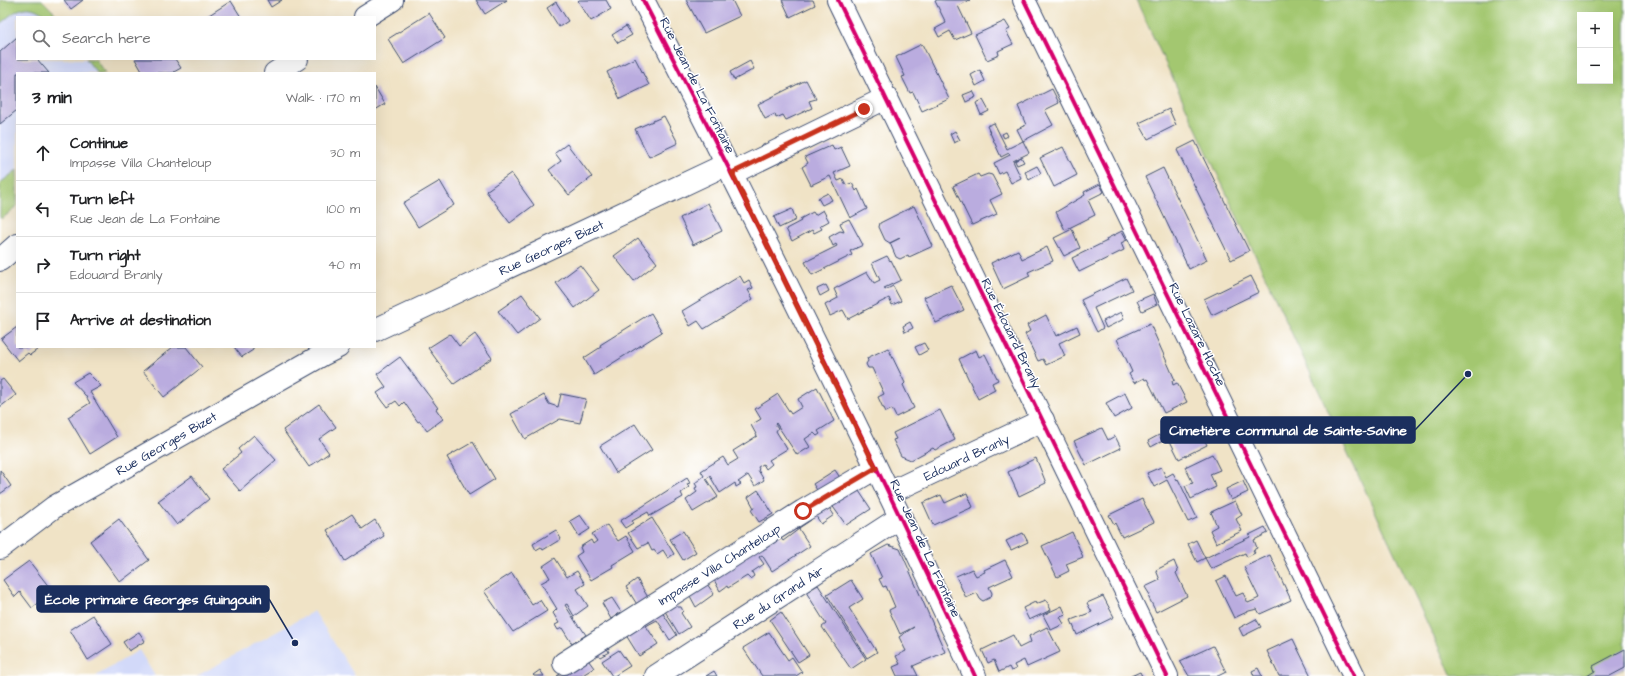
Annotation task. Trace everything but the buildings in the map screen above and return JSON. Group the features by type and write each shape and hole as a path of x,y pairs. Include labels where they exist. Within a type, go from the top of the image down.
{"street":[{"path":"367,16 392,0"},
{"name":"Rue Jean de La Fontaine","path":"643,0 729,169 901,517 975,676"},
{"name":"Rue Édouard Branly","path":"838,0 1167,676"},
{"name":"Rue Lazare Hoche","path":"1024,0 1354,676"},
{"path":"277,72 295,60"},
{"path":"729,169 886,98"},
{"name":"Rue Georges Bizet","path":"376,330 729,169"},
{"path":"0,260 16,246"},
{"name":"Rue Georges Bizet","path":"0,548 54,507 336,348"},
{"name":"Edouard Branly","path":"889,493 1043,420"},
{"name":"Impasse Villa Chanteloup","path":"564,662 803,511 876,468"},
{"name":"Rue du Grand Air","path":"656,676 901,517"}],"shaded area":[{"path":"0,0 42,0 58,16 16,16 16,60 96,60 104,72 16,72 16,207 3,218 0,218"},
{"path":"314,611 355,676 197,676"},
{"path":"139,650 155,676 96,676"}],"green space":[{"path":"0,0 42,0 58,16 46,16 34,9 23,8 12,14 0,24"},
{"path":"1136,0 1625,0 1625,668 1610,676 1452,676"},
{"path":"87,60 96,60 104,72 96,72"},
{"path":"16,171 16,207 3,218 0,218 0,183"}],"cycle path":[{"path":"643,0 812,336 895,506 975,676"},
{"path":"838,0 1167,676"},
{"path":"1024,0 1354,676"}],"place":[{"name":"Cimetière communal de Sainte-Savine","path":"1468,374"},
{"name":"École primaire Georges Guingouin","path":"295,643"}],"route":[{"path":"803,511 876,468 732,173 864,109"}]}
